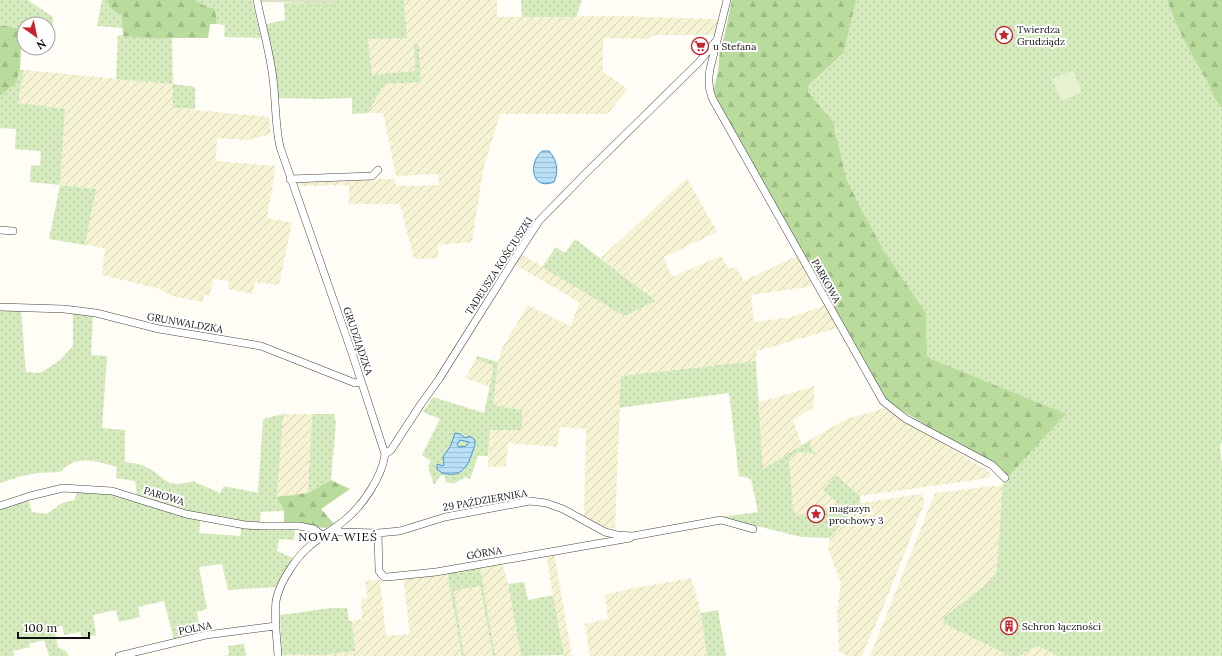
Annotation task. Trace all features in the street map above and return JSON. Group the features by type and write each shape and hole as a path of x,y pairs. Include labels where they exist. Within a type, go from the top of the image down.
{"street":[{"name":"GRUDZIĄDZKA","path":"256,0 270,60 277,135 280,148 362,382 385,454"},
{"name":"PARKOWA","path":"727,0 708,80 712,98 882,401 906,419 992,465 1005,478"},
{"name":"TADEUSZA KOŚCIUSZKI","path":"385,454 391,450 439,379 514,258 539,221 696,65 718,38"},
{"path":"290,179 372,176 378,170"},
{"path":"0,230 13,231"},
{"name":"GRUNWALDZKA","path":"0,307 96,313 159,329 261,346 355,383 362,382"},
{"path":"278,656 276,601 283,583 297,560 310,546 335,528 356,510 369,493 384,462 385,454"},
{"name":"PAROWA","path":"0,506 30,496 63,488 112,491 186,514 209,517 245,525 299,526 314,529 322,536"},
{"name":"29 PAŹDZIERNIKA","path":"335,528 340,532 378,533 400,531 445,517 530,501 546,503 563,509 605,532 616,535 631,536 721,520 753,529"},
{"name":"GÓRNA","path":"378,533 379,571 384,577 387,578 436,572 630,538 631,536"},
{"name":"POLNA","path":"119,656 206,635 276,626"}],"shaded area":[{"path":"404,0 497,0 497,17 616,16 718,19 715,35 655,35 648,39 603,38 603,72 628,89 609,112 605,114 500,114 483,170 472,242 438,245 438,258 414,259 400,204 349,204 349,185 299,186 297,180 395,179 396,186 439,185 438,174 396,176 383,113 367,113 385,84 421,82 419,45 414,45 415,71 372,76 368,39 407,38"},
{"path":"24,70 173,84 173,108 269,117 271,134 247,140 217,138 216,161 276,166 267,218 292,223 279,285 255,282 252,294 228,289 229,281 213,279 210,296 204,295 203,302 172,296 160,289 102,275 105,248 85,245 96,189 60,185 65,110 18,103"},
{"path":"687,178 717,232 664,257 672,277 721,256 729,269 736,267 744,281 797,256 813,286 751,295 754,322 792,317 825,305 838,328 757,351 756,361 621,376 615,528 605,528 584,518 586,429 560,427 557,447 508,443 506,466 488,467 490,430 522,430 493,405 498,362 502,348 528,305 570,326 580,303 516,265 523,255 624,316 656,301 601,258"},
{"path":"476,359 494,365 490,387 465,378"},
{"path":"815,386 813,408 793,420 802,445 763,469 759,402"},
{"path":"885,408 991,473 989,478 860,496 836,475 839,504 807,514 796,515 793,509 789,460 793,455 797,452 815,453 810,446 810,442 815,437 846,419"},
{"path":"283,414 312,414 308,493 277,497"},
{"path":"1003,485 997,569 994,578 944,617 943,623 1010,656 870,656 935,493"},
{"path":"921,494 925,501 862,656 847,656 839,651 837,610 841,584 828,549 830,538 860,503"},
{"path":"554,553 572,656 564,656 553,595 546,554"},
{"path":"502,562 508,584 521,656 495,656 480,566"},
{"path":"447,572 462,656 282,656 282,654 320,655 355,651 352,621 362,619 361,599 368,598 365,581 380,580 386,636 410,634 403,577"},
{"path":"691,578 701,613 707,656 590,656 585,624 608,619 605,595"},
{"path":"480,586 493,656 464,656 454,591"},
{"path":"1038,646 1058,656 1018,656"}],"green space":[{"path":"0,0 28,0 52,16 16,16 16,28 0,25"},
{"path":"102,0 107,0 110,8 122,16 123,28 97,26"},
{"path":"107,0 195,0 203,5 215,9 217,24 210,24 208,38 147,38 123,36 122,16 110,8"},
{"path":"195,0 252,0 261,38 224,37 225,25 217,24 215,9 203,5"},
{"path":"261,0 332,0 332,3 262,2"},
{"path":"332,0 404,0 407,38 368,39 372,75 415,71 414,44 419,45 421,82 385,84 367,113 352,114 352,98 278,98 266,24 285,20 284,3 332,2"},
{"path":"521,0 582,0 576,17 522,17"},
{"path":"732,0 856,0 844,52 808,86 808,92 833,122 846,178 858,203 884,251 926,313 927,355 931,359 1066,414 1008,476 885,400 714,100 713,92 718,72 720,49"},
{"path":"856,0 1167,0 1171,13 1209,84 1217,103 1222,108 1222,443 1220,445 1222,465 1222,656 1058,656 1038,646 1018,656 1010,656 943,623 944,617 994,578 997,569 1003,479 1008,476 927,354 926,313 884,251 858,203 846,178 840,157 836,131 808,92 808,86 844,52"},
{"path":"1167,0 1222,0 1222,108 1215,99 1207,81 1180,32"},
{"path":"0,25 16,28 16,56 21,56 20,70 16,83 0,96"},
{"path":"118,35 147,38 172,38 173,84 116,79"},
{"path":"20,70 24,70 18,103 65,109 60,185 30,182 31,165 40,166 41,151 15,149 16,129 0,128 0,96 16,83"},
{"path":"1073,70 1082,92 1062,101 1052,79"},
{"path":"173,84 195,87 195,109 173,108"},
{"path":"60,185 96,189 85,245 49,239"},
{"path":"575,239 656,301 624,316 542,267 556,247 565,253"},
{"path":"0,309 21,311 26,372 40,373 60,360 73,346 73,313 93,316 91,355 107,356 102,428 125,430 125,462 142,465 171,483 176,484 193,481 220,493 224,486 258,493 263,419 283,414 277,497 284,511 261,512 260,527 295,529 294,540 279,539 277,551 295,559 277,587 228,590 222,564 199,567 207,609 197,612 200,633 174,640 164,601 138,607 140,617 119,622 116,610 93,615 96,635 82,638 80,632 64,635 62,626 59,626 55,633 58,647 67,652 68,656 49,656 44,640 29,644 30,647 13,651 14,656 0,656 0,504 27,495 32,512 47,514 62,503 74,500 78,491 106,493 138,501 135,481 116,478 117,467 87,460 66,466 60,472 38,473 0,483","holes":["201,517 242,526 240,536 199,533"]},
{"path":"477,356 498,362 493,405 522,410 522,430 490,430 488,456 478,456 470,479 465,477 453,484 450,482 446,483 445,476 441,475 434,485 428,466 431,461 422,455 440,419 423,412 433,397 484,413 494,366 476,359"},
{"path":"756,361 763,469 815,437 810,442 810,446 816,454 797,453 794,454 789,460 793,509 796,515 807,514 839,504 823,490 836,475 860,496 860,503 830,538 801,537 757,526 711,524 706,519 758,512 751,479 739,476 729,393 619,408 621,376"},
{"path":"312,414 334,414 336,422 331,480 308,493"},
{"path":"331,480 350,489 321,509 334,524 325,528 284,524 284,511 277,497 308,493"},
{"path":"480,566 495,656 493,656 480,586 454,591 464,656 462,656 447,572"},
{"path":"524,582 528,600 553,595 564,655 521,656 508,584"},
{"path":"331,608 347,608 349,621 352,621 355,651 320,655 282,654 280,615"},
{"path":"718,610 726,656 707,656 701,613"},
{"path":"244,644 246,656 223,656 229,655 228,646"}],"water":[{"path":"542,151 549,151 552,154 557,170 554,182 546,184 540,183 534,174 535,162"},
{"path":"455,433 460,434 465,438 470,436 475,440 472,455 467,465 459,472 454,474 445,474 437,469 437,465 444,465 443,457 451,445","holes":["460,440 469,442 466,446 459,447 457,445"]}],"place":[{"name":"Twierdza Grudziądz","path":"1004,35"},
{"name":"u Stefana","path":"700,46"},
{"name":"magazyn prochowy 3","path":"816,514"},
{"name":"Schron łączności","path":"1009,626"}],"district":[{"name":"NOWA WIEŚ","path":"338,536"}]}
